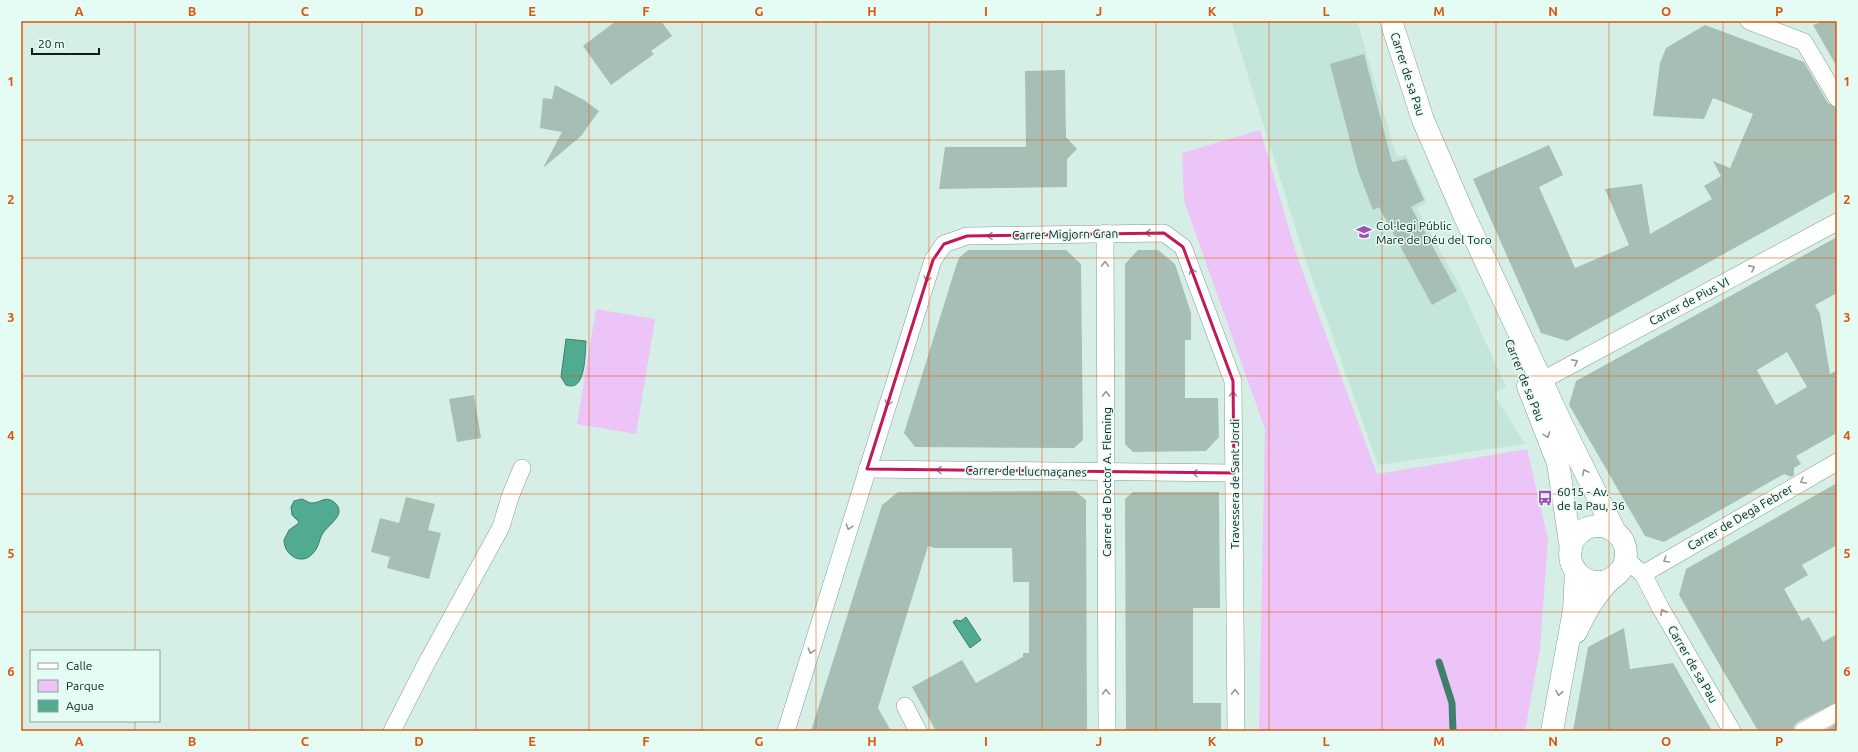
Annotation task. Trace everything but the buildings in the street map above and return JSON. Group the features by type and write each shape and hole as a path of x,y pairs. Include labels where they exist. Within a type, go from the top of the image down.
{"street":[{"name":"Carrer de sa Pau","path":"1391,21 1423,120 1464,215 1541,381 1615,532"},
{"path":"1751,21 1804,42 1837,98"},
{"name":"Carrer de sa Pau","path":"1464,215 1508,338 1558,463 1571,549"},
{"name":"Carrer de Pius VI","path":"1541,381 1837,222"},
{"name":"Carrer de Doctor A. Fleming","path":"1105,233 1107,731"},
{"name":"Carrer Migjorn Gran","path":"867,469 933,260 944,244 967,236 1164,233 1183,247"},
{"name":"Travessera de Sant Jordi","path":"1183,247 1233,381 1236,731"},
{"name":"Carrer de Degà Febrer","path":"1643,574 1837,462"},
{"path":"392,731 425,666 501,527 510,497 522,468"},
{"path":"786,731 867,469"},
{"name":"Carrer de Llucmaçanes","path":"867,469 1234,473"},
{"path":"1566,655 1584,614 1602,587 1611,579 1620,571 1625,559 1624,544 1615,532 1602,527 1588,528 1577,537 1571,549 1572,565 1576,571 1588,580 1596,582 1611,579"},
{"name":"Carrer de sa Pau","path":"1625,559 1643,574 1660,607 1732,731"},
{"path":"1552,731 1576,592 1576,571"},
{"path":"905,706 918,731"},
{"path":"1803,731 1837,712"}],"highlighted area":[{"path":"1164,233 1183,247 1233,381 1234,473 867,469 933,260 944,244 967,236"}],"shaded area":[{"name":"Col·legi Públic Mare de Déu del Toro","path":"1231,21 1357,21 1397,157 1406,155 1427,202 1417,209 1461,288 1506,387 1494,394 1525,444 1378,465 1304,255"}],"green space":[{"path":"1260,130 1297,256 1377,474 1527,449 1548,539 1540,649 1525,731 1259,731 1265,429 1184,201 1182,153"},
{"path":"596,309 655,319 636,434 577,424"}],"water":[{"path":"566,339 586,341 585,363 581,378 573,386 566,385 561,377"},
{"path":"302,499 314,503 328,499 338,506 339,511 336,519 323,533 316,550 305,559 295,558 291,555 287,551 284,540 289,530 299,523 292,515 291,507 294,501"},
{"path":"966,617 981,640 970,648 953,622 956,620 961,621"}],"waterway":[{"path":"1439,662 1452,703 1453,731"}],"place":[{"name":"Col·legi Públic Mare de Déu del Toro","path":"1364,232"},
{"name":"6015 - Av. de la Pau, 36","path":"1545,498"}]}
